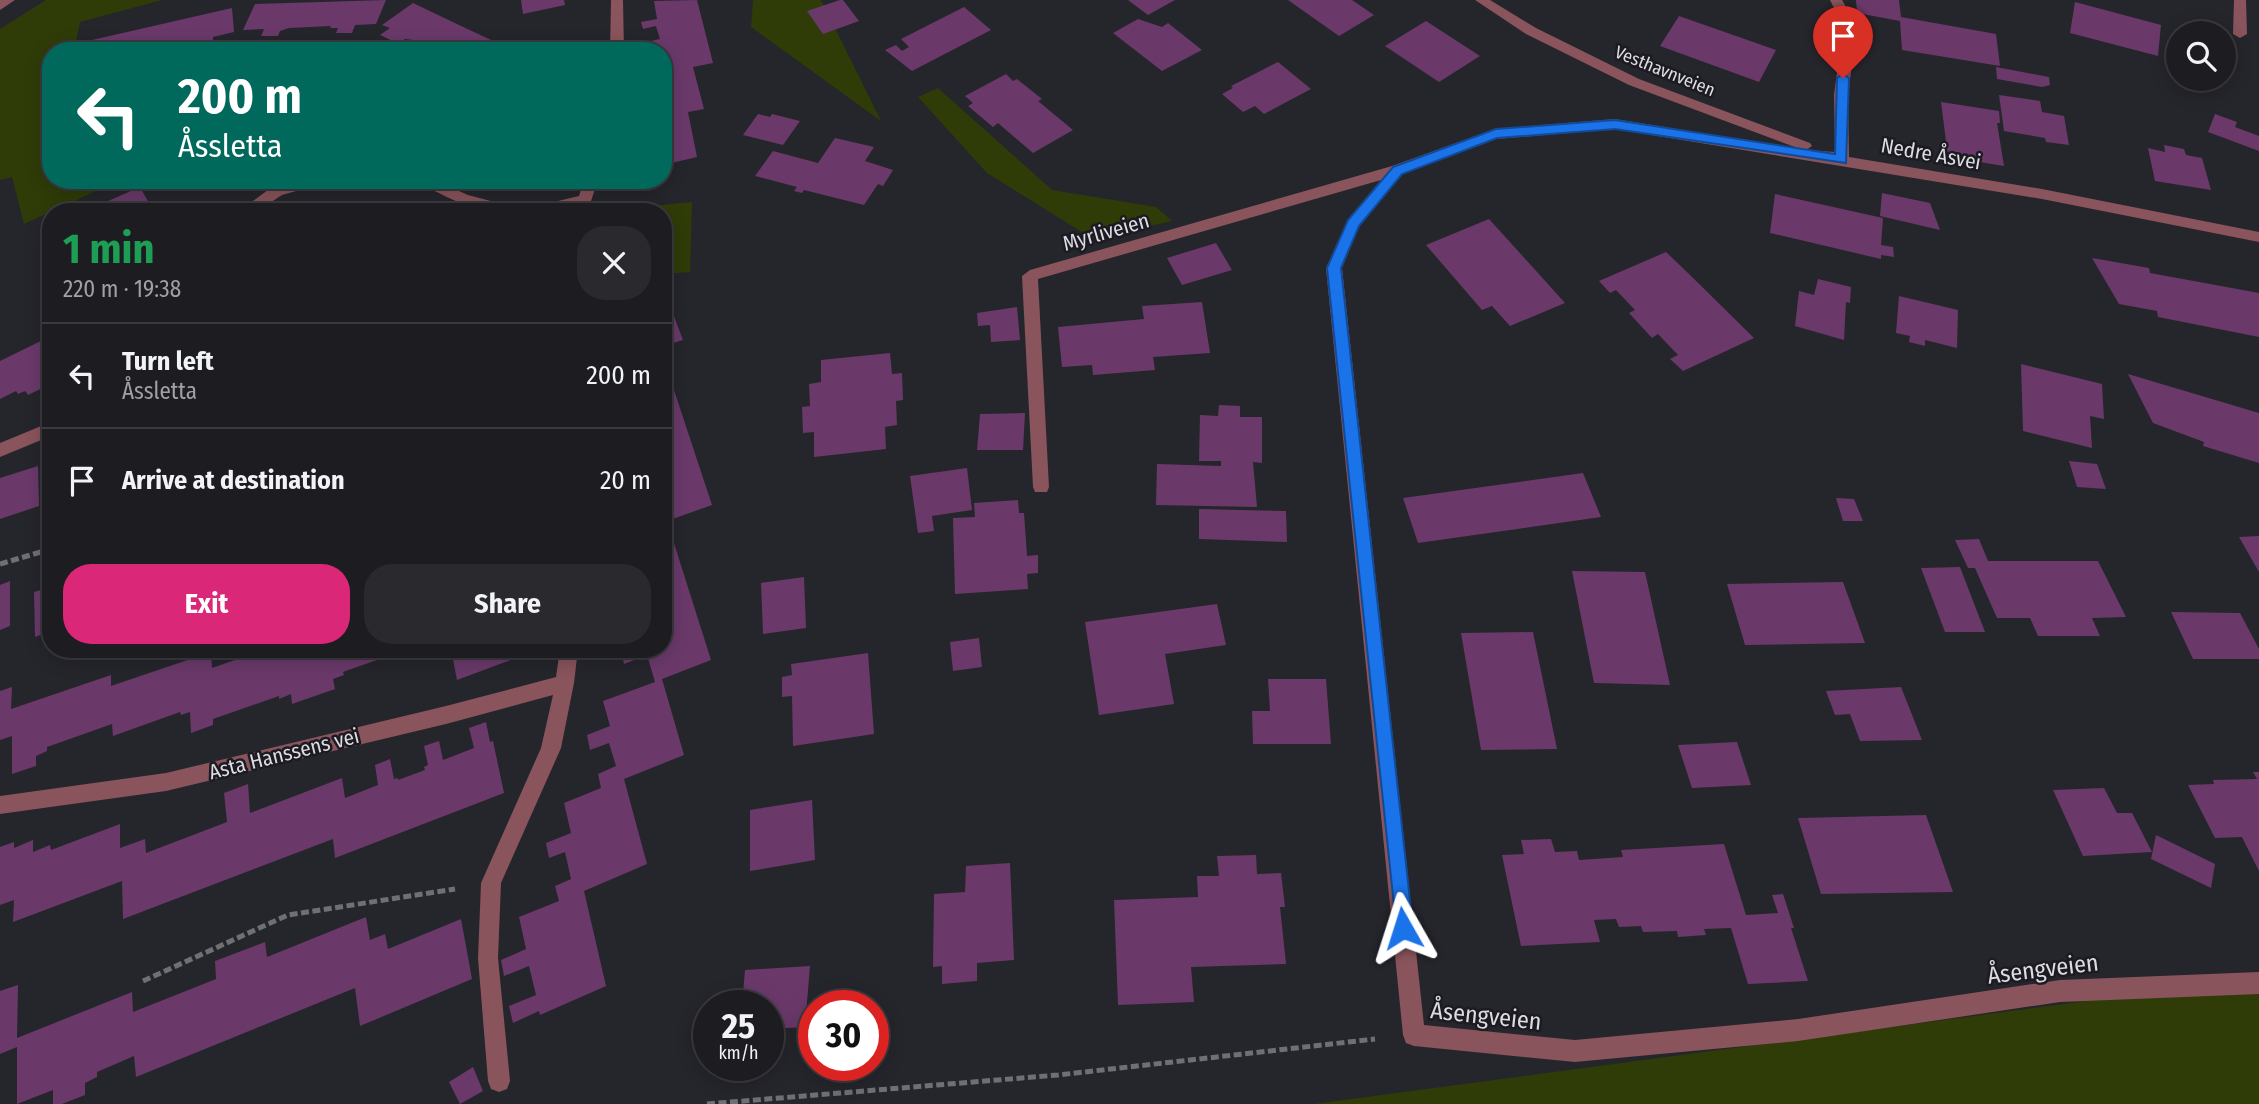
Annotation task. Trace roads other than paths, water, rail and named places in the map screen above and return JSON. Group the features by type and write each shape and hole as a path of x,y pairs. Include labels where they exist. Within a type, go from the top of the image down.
{"street":[{"path":"0,6 9,0"},
{"path":"617,0 617,42"},
{"name":"Vesthavnveien","path":"1481,0 1531,31 1634,82 1842,160"},
{"path":"1836,0 1850,26 1841,95 1842,160"},
{"path":"2239,0 2241,34"},
{"name":"Nedre Åsvei","path":"1397,170 1496,134 1615,124 2042,194 2259,237"},
{"name":"Myrliveien","path":"1041,487 1030,276 1397,170"},
{"name":"Åsengveien","path":"1397,170 1353,224 1334,268 1414,1035 1575,1051 1798,1030 2060,991 2259,983"},
{"path":"259,203 283,189"},
{"path":"445,189 479,203"},
{"path":"0,450 42,433"},
{"path":"499,1081 488,958 491,883 551,748 568,658"},
{"name":"Asta Hanssens vei","path":"0,805 166,782 446,715 565,683"}]}
